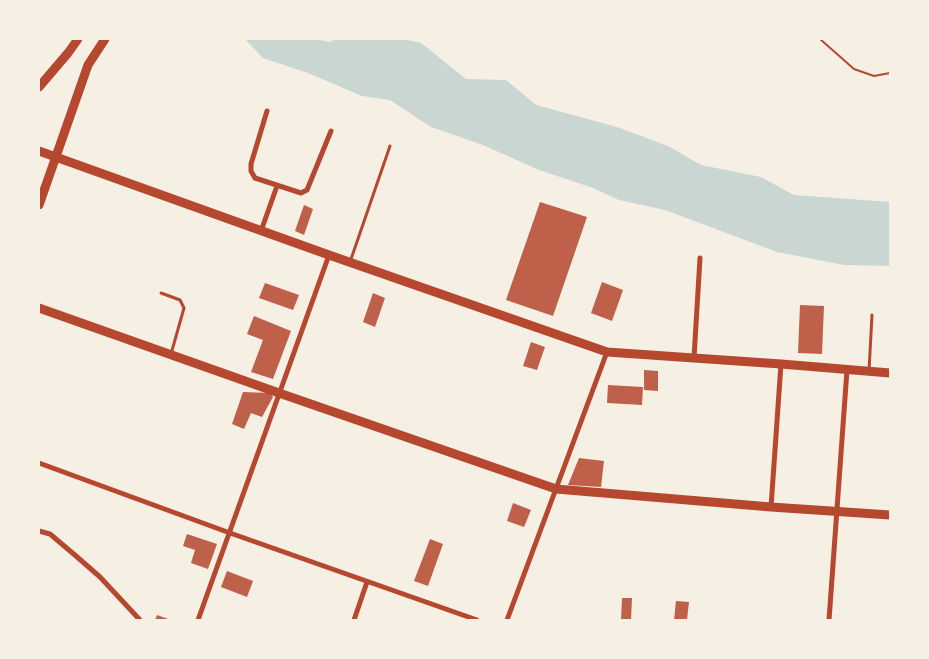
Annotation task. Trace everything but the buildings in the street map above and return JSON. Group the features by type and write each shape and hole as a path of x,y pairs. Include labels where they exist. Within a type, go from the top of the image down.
{"street":[{"path":"39,87 78,39"},
{"path":"39,205 88,64 105,39"},
{"path":"267,110 250,164 251,171 255,178 301,194 307,190 331,131"},
{"path":"39,151 350,263 607,352 890,373"},
{"path":"261,231 277,186"},
{"path":"198,620 329,255"},
{"path":"694,358 700,258"},
{"path":"39,308 556,488 771,507 890,515"},
{"path":"507,620 607,352"},
{"path":"771,507 781,364"},
{"path":"829,620 847,370"},
{"path":"39,464 477,620"},
{"path":"39,531 50,534 100,577 140,620"},
{"path":"354,620 367,582"}],"lane":[{"path":"350,263 390,146"},
{"path":"162,293 180,300 184,308 171,354"},
{"path":"869,371 872,315"}],"path":[{"path":"820,39 854,69 874,76 890,73"}],"shaded area":[{"path":"245,39 315,39 330,42 335,39 403,39 421,43 466,79 506,80 536,105 617,127 668,146 701,165 761,177 794,195 890,202 890,266 844,265 777,252 665,210 619,200 593,188 539,170 483,145 431,127 390,100 362,96 308,73 263,58"}]}
